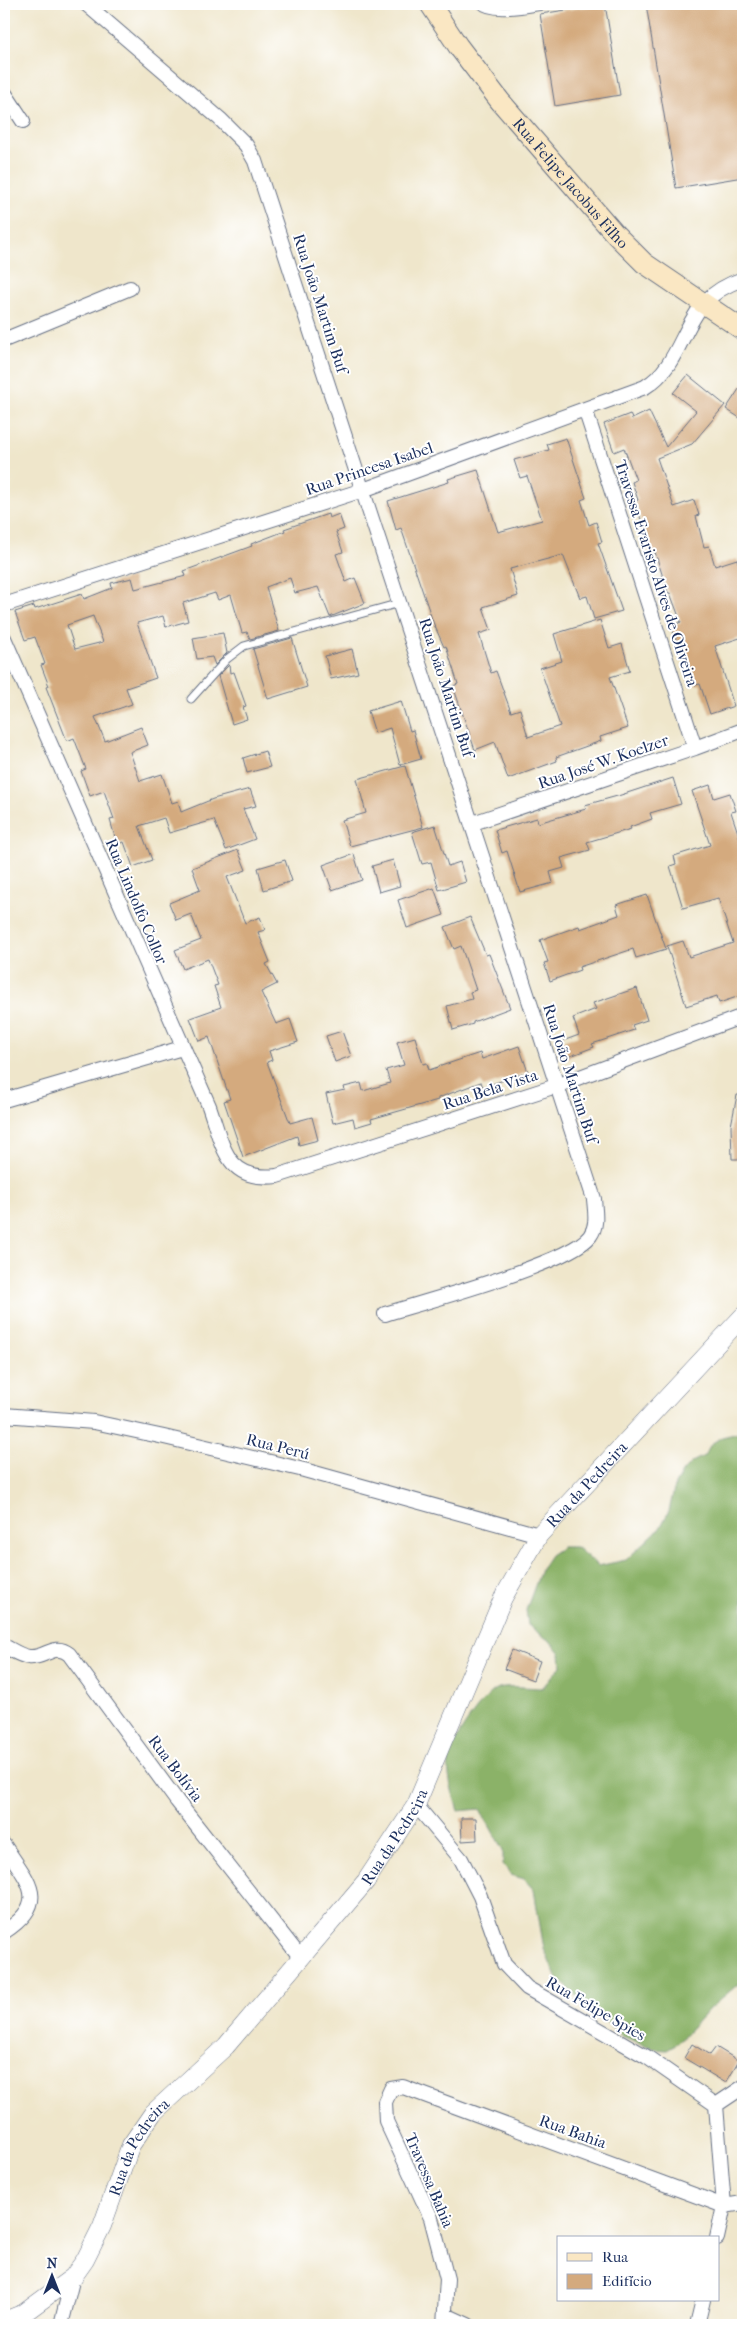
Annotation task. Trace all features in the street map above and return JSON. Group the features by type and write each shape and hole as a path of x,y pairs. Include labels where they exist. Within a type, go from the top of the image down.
{"main road":[{"name":"Rua Felipe Jacobus Filho","path":"430,4 458,46 500,101 615,234 644,263 743,330"}],"street":[{"name":"Rua João Martim Buf","path":"86,4 220,119 246,145 255,161 473,823 556,1086 594,1199 596,1221 591,1235 581,1246 542,1264 384,1314"},
{"path":"4,92 23,121"},
{"path":"703,304 716,292 729,284 743,279"},
{"path":"4,340 130,288"},
{"name":"Rua Princesa Isabel","path":"4,605 364,490 651,384 672,359 703,304"},
{"name":"Travessa Evaristo Alves de Oliveira","path":"586,409 695,748"},
{"name":"Rua Lindolfo Collor","path":"4,638 231,1163 243,1174"},
{"name":"Rua José W. Koelzer","path":"473,823 743,730"},
{"name":"Rua Bela Vista","path":"243,1174 259,1178 277,1176 556,1086 743,1016"},
{"path":"4,1100 182,1048"},
{"name":"Rua da Pedreira","path":"4,2321 24,2313 73,2277 85,2260 102,2226 130,2145 153,2113 226,2046 366,1882 416,1805 503,1598 539,1535 743,1316"},
{"name":"Rua Perú","path":"4,1415 94,1422 164,1437 304,1470 539,1535"},
{"name":"Rua Bolívia","path":"4,1646 18,1654 30,1657 38,1656 56,1648 64,1649 70,1654 177,1801 301,1958"},
{"name":"Rua Felipe Spies","path":"416,1805 461,1859 480,1896 504,1964 527,1988 647,2057 716,2105"},
{"path":"4,1844 29,1881 31,1900 22,1918 4,1932"},
{"name":"Rua Bahia","path":"391,2089 403,2087 724,2206 743,2203"},
{"path":"717,2236 724,2206 716,2105 743,2087"},
{"name":"Travessa Bahia","path":"391,2089 384,2102 386,2120 431,2218 447,2278 445,2320"},
{"path":"61,2325 73,2277"},
{"path":"697,2325 703,2302"},
{"path":"445,2320 468,2325"}],"lane":[{"path":"480,4 491,10 502,11 555,4"},
{"path":"191,699 228,659 244,646 400,603"}],"green space":[{"path":"743,1432 743,1980 709,2009 679,2042 667,2049 653,2048 622,2036 556,1977 544,1949 534,1890 524,1879 511,1875 503,1864 503,1850 480,1809 458,1811 450,1783 448,1768 450,1754 463,1728 478,1707 493,1691 508,1687 542,1688 561,1666 560,1653 551,1642 528,1625 526,1610 542,1567 550,1555 562,1547 576,1547 598,1566 626,1560 660,1528 669,1511 675,1485 683,1471 692,1462 704,1456 711,1444 722,1437"}],"building":[{"path":"605,4 620,95 555,106 540,14"},
{"path":"646,4 743,4 743,177 676,188"},
{"path":"688,375 725,405 692,444 657,458 674,507 694,500 699,515 696,516 704,547 709,546 715,566 737,559 743,577 743,637 715,646 734,706 710,714 700,684 695,685 685,654 682,655 671,626 681,622 670,593 668,593 655,552 651,553 635,501 638,500 632,482 636,480 624,448 614,452 604,424 630,414 632,419 649,411 666,447 696,411 673,393"},
{"path":"743,383 743,420 726,409"},
{"path":"566,438 586,498 581,500 589,525 596,522 602,542 598,543 622,611 594,619 587,596 580,598 563,555 510,569 518,596 483,607 491,630 479,634 491,673 496,671 511,712 520,709 528,737 560,726 540,668 562,661 554,634 600,620 609,648 622,644 630,671 610,677 628,728 600,737 601,741 556,757 557,761 508,779 495,742 475,750 453,686 458,684 446,646 444,647 433,622 401,528 396,530 388,501 449,482 448,479 478,470 498,532 542,520 527,476 520,478 514,460 549,450 547,444"},
{"path":"328,514 329,518 339,514 344,529 336,532 343,552 336,554 346,582 355,578 365,603 330,617 318,587 295,593 290,578 266,587 279,631 250,639 247,632 242,633 231,595 218,600 215,593 183,603 188,621 166,627 163,616 137,623 156,678 126,688 132,704 95,717 105,741 141,727 148,745 130,752 140,781 162,774 172,803 178,801 181,812 213,799 250,789 256,806 243,809 255,839 226,850 214,820 169,833 164,818 139,826 152,860 133,867 124,842 117,844 110,820 114,819 104,791 90,796 81,771 86,769 74,738 67,741 46,687 49,686 41,665 45,664 35,637 25,640 15,612 34,606 35,609 82,594 84,599 112,588 111,583 132,578 135,589 186,576 184,571 252,546 251,544 285,531 284,529","holes":["93,616 103,642 75,649 67,625"]},
{"path":"223,633 227,653 215,665 212,657 197,659 193,638"},
{"path":"292,638 307,687 268,699 253,649"},
{"path":"352,649 358,673 331,679 325,656"},
{"path":"229,665 230,673 234,672 246,706 243,707 247,719 232,724 218,676"},
{"path":"401,701 410,731 413,730 421,759 400,765 390,728 375,733 368,711"},
{"path":"265,751 270,767 247,773 243,758"},
{"path":"405,766 423,827 350,846 342,820 366,813 357,779"},
{"path":"673,778 681,804 650,813 652,819 630,827 631,829 587,842 590,850 561,858 564,868 550,872 553,883 520,892 507,851 502,853 495,830 537,818 538,823 586,809 585,805"},
{"path":"710,785 714,798 730,793 736,811 731,812 743,848 743,858 739,859 743,872 743,995 719,1003 717,996 686,1006 667,946 683,941 689,957 733,943 718,898 683,908 670,866 676,864 674,856 710,845 692,791"},
{"path":"435,825 448,866 460,862 466,882 439,890 431,862 422,864 412,832"},
{"path":"238,850 246,870 227,877 245,923 260,917 265,930 258,932 270,962 266,964 277,984 261,992 276,1024 290,1019 298,1042 269,1051 272,1060 267,1062 290,1123 312,1117 318,1140 299,1145 297,1136 243,1157 224,1101 230,1099 209,1037 199,1041 190,1018 221,1007 214,986 218,985 208,959 183,969 175,950 201,940 191,914 176,920 169,903 200,890 192,868"},
{"path":"354,854 362,880 332,890 323,865"},
{"path":"285,860 292,881 264,890 258,868"},
{"path":"393,860 400,886 379,892 372,866"},
{"path":"434,888 444,915 407,928 398,900"},
{"path":"647,895 666,949 636,958 633,949 579,967 580,970 550,981 544,963 548,962 540,940 579,926 580,929 619,915 616,905"},
{"path":"470,917 486,955 489,954 510,1008 473,1022 473,1024 453,1030 447,1006 472,999 470,992 476,990 461,946 454,949 445,927"},
{"path":"637,988 647,1020 632,1025 634,1030 592,1044 594,1047 565,1058 560,1042 579,1035 573,1018 596,1009 593,1003"},
{"path":"342,1031 351,1056 335,1062 326,1036"},
{"path":"415,1037 423,1064 427,1063 429,1070 480,1053 482,1059 519,1046 528,1072 483,1087 481,1082 438,1098 438,1100 371,1119 372,1122 355,1127 353,1118 333,1123 326,1094 345,1090 344,1087 361,1083 363,1091 390,1083 386,1070 404,1065 397,1042"},
{"path":"737,1095 743,1095 743,1159 732,1159 731,1126"},
{"path":"512,1650 540,1661 533,1680 504,1669"},
{"path":"461,1818 476,1818 477,1840 462,1841"},
{"path":"692,2044 710,2055 716,2047 739,2061 726,2083 684,2058"}]}
